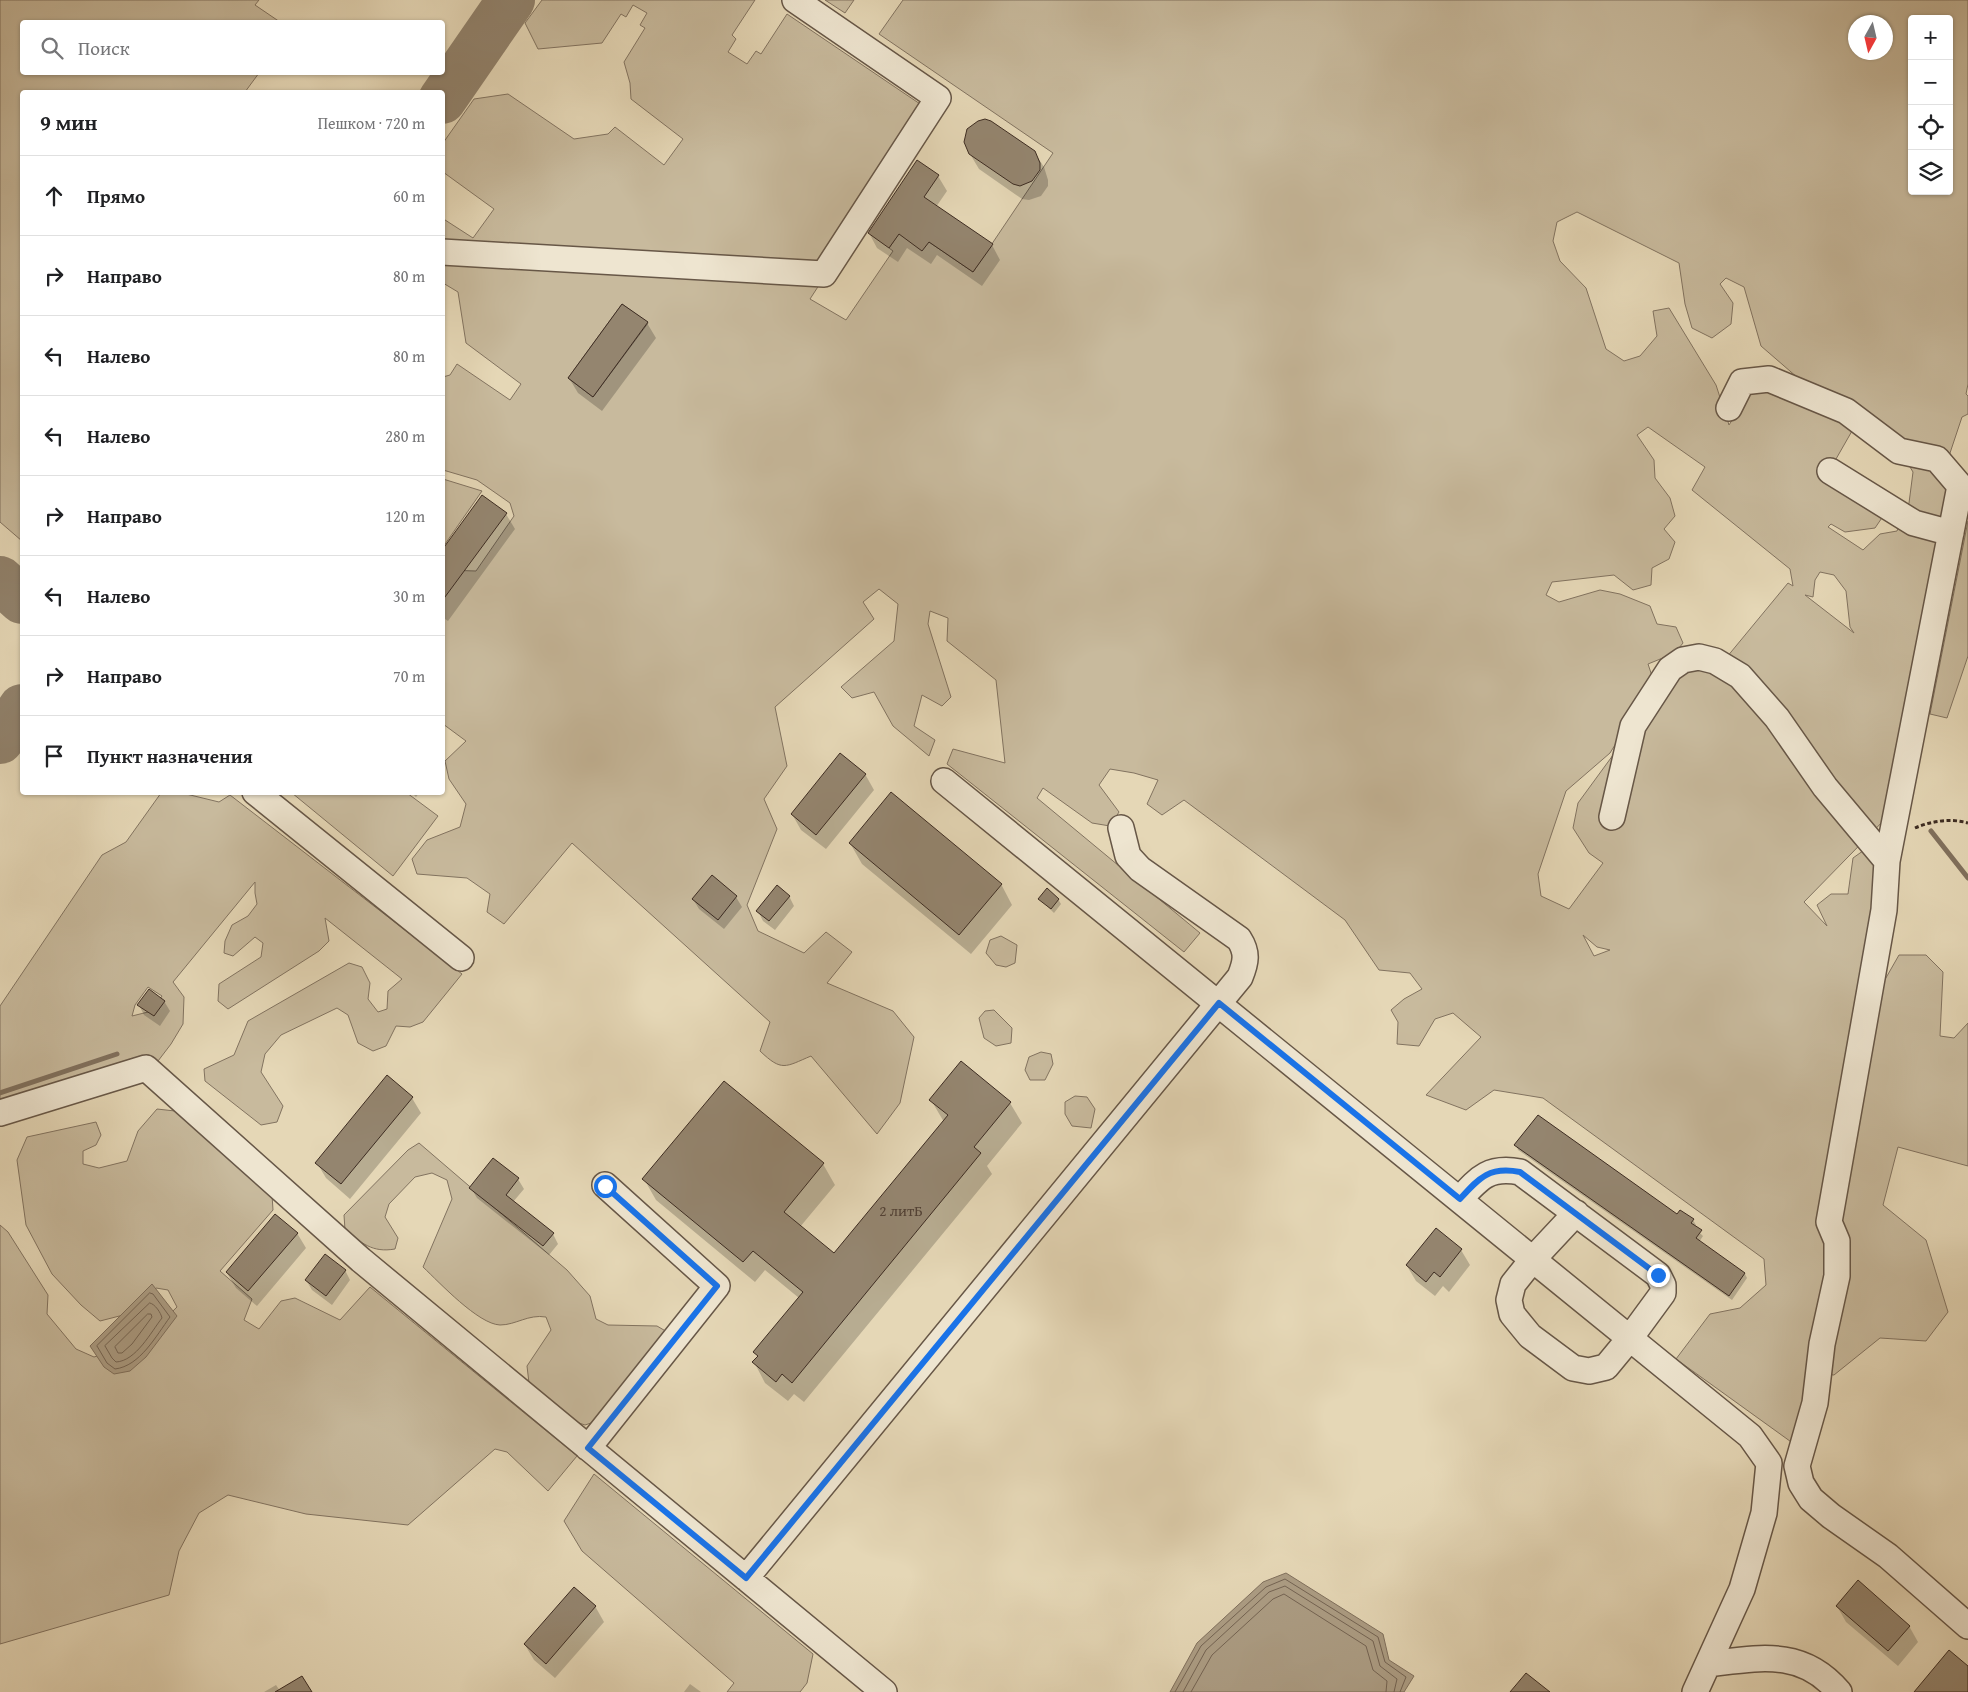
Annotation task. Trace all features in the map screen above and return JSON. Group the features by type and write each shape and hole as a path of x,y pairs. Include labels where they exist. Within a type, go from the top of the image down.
{"lane":[{"path":"445,252 824,274 938,98 795,0"},
{"path":"1729,408 1742,382 1769,379 1846,411 1899,450 1937,459 1960,486 1887,861 1884,910 1829,1222 1837,1241 1836,1276 1822,1344 1815,1403 1797,1466 1801,1483 1811,1499 1831,1516 1888,1556 1968,1626"},
{"path":"1830,471 1914,523 1951,533"},
{"path":"1612,817 1632,726 1670,670 1683,660 1699,657 1715,662 1740,676 1777,718 1825,787 1887,861"},
{"path":"944,781 1750,1436 1769,1463 1764,1513 1742,1589 1695,1692"},
{"path":"259,795 461,958"},
{"path":"746,1578 1240,977 1246,962 1245,949 1239,939 1140,869 1128,856 1120,828"},
{"path":"0,1113 146,1068 361,1260 884,1692"},
{"path":"1460,1199 1479,1178 1493,1172 1509,1170 1520,1172 1576,1213 1658,1275 1663,1285 1663,1293 1606,1367 1589,1371 1572,1368 1530,1336 1512,1314 1509,1300 1512,1284 1576,1213"},
{"path":"588,1448 717,1286 605,1186"},
{"path":"1708,1664 1777,1658 1801,1663 1829,1680 1839,1692"}],"path":[{"path":"1910,830 1930,822 1961,821 1968,823"}],"shaded area":[{"path":"0,0 259,0 255,5 277,20 20,20 20,75 258,75 246,90 20,90 20,539 0,522"},
{"path":"542,0 755,0 732,35 736,39 728,52 747,64 756,51 761,54 787,14 926,108 820,268 445,244 445,220 473,238 494,209 445,173 445,140 474,99 508,94 574,139 608,134 615,127 664,165 683,139 631,99 630,83 624,62 645,28 640,25 647,13 633,5 626,17 621,14 602,43 538,49 525,23"},
{"path":"825,0 854,0 845,13"},
{"path":"903,0 1968,0 1968,384 1966,394 1968,396 1968,414 1962,417 1943,474 1953,492 1891,813 1804,902 1827,926 1817,905 1831,894 1848,894 1853,858 1867,848 1877,858 1879,990 1899,955 1926,955 1943,972 1940,1036 1954,1038 1968,1023 1968,1166 1898,1147 1883,1205 1926,1240 1948,1312 1926,1341 1880,1338 1834,1375 1812,1373 1794,1444 1676,1359 1710,1314 1740,1308 1766,1285 1764,1259 1543,1098 1494,1090 1466,1110 1426,1095 1481,1037 1453,1013 1435,1019 1419,1046 1397,1044 1398,1022 1391,1010 1404,999 1422,989 1410,973 1379,970 1345,920 1184,800 1162,815 1147,804 1158,780 1110,769 1099,785 1119,812 1110,826 1092,823 1043,788 1037,798 1200,933 1184,952 947,764 953,749 1005,763 996,680 947,641 948,618 930,611 928,624 951,697 942,706 922,695 914,726 935,740 929,756 893,726 874,692 852,698 841,687 894,641 898,604 879,589 863,602 874,619 775,707 787,766 764,799 777,829 747,905 758,931 804,953 826,932 852,952 827,983 893,1011 914,1037 900,1103 877,1134 811,1056 784,1066 767,1058 760,1051 770,1022 572,843 504,924 487,912 490,894 467,878 417,874 412,859 427,840 460,827 466,804 449,779 445,761 466,741 445,725 445,570 476,571 514,516 510,503 477,480 445,471 445,376 450,375 457,364 510,400 521,384 466,343 458,292 445,284 445,257 823,279 810,299 846,320 893,251 889,248 913,213 929,242 973,272 1053,153 879,34","holes":["1577,212 1679,263 1685,304 1692,328 1712,338 1731,324 1733,303 1720,284 1726,278 1744,287 1761,346 1798,378 1895,442 1913,472 1909,503 1897,531 1880,534 1863,550 1828,527 1831,524 1845,532 1875,528 1890,506 1832,466 1856,424 1769,383 1753,387 1729,425 1716,385 1669,308 1653,311 1657,336 1640,356 1624,361 1606,349 1586,288 1560,261 1553,241 1557,222","622,304 648,323 593,397 568,378","1648,427 1705,467 1692,490 1790,569 1793,586 1788,583 1717,669 1687,663 1673,673 1578,803 1573,828 1589,853 1603,863 1569,909 1541,896 1538,874 1566,791 1610,753 1654,682 1648,664 1675,653 1683,643 1676,627 1657,624 1650,606 1620,594 1600,590 1559,602 1546,595 1552,582 1614,575 1633,590 1651,585 1652,568 1669,559 1675,542 1664,529 1675,516 1670,498 1655,478 1654,460 1637,435","1820,572 1834,575 1846,591 1850,627 1854,633 1805,595 1813,597 1815,580","1583,935 1597,947 1610,950 1594,956"]},
{"path":"445,480 482,491 445,544"},
{"path":"1968,521 1968,656 1947,718 1930,714"},
{"path":"160,795 190,795 219,802 230,795 462,974 423,1022 410,1027 396,1026 386,1046 373,1051 358,1043 348,1015 337,1008 281,1035 265,1054 261,1072 283,1106 277,1122 261,1125 205,1081 204,1069 234,1055 248,1021 349,963 362,967 370,983 368,999 378,1012 387,1009 388,991 402,979 325,918 329,941 319,951 228,1009 218,1001 219,984 261,957 263,943 255,937 233,956 224,953 225,941 232,925 248,916 257,904 255,882 173,982 184,997 183,1024 158,1061 146,1062 0,1107 0,1006 102,855 126,842","holes":["148,987 162,996 152,1011 132,1016 135,1005"]},
{"path":"294,795 410,795 438,816 393,876"},
{"path":"1001,936 1017,945 1015,963 1006,967 996,965 986,953 990,940"},
{"path":"994,1010 1012,1028 1011,1043 996,1046 984,1038 979,1018 985,1011"},
{"path":"1041,1052 1051,1054 1053,1064 1045,1080 1030,1080 1025,1070 1029,1057"},
{"path":"1075,1096 1087,1097 1095,1109 1091,1128 1072,1126 1065,1114 1065,1102"},
{"path":"157,1109 175,1111 272,1195 273,1210 220,1271 252,1299 244,1320 259,1329 281,1301 295,1298 340,1320 370,1287 577,1456 548,1491 507,1452 495,1449 408,1525 306,1514 228,1495 199,1513 179,1551 169,1595 0,1644 0,1225 8,1232 48,1295 47,1314 76,1349 94,1357 140,1343 177,1307 168,1290 156,1288 135,1312 100,1321 81,1305 52,1274 26,1225 17,1160 27,1137 96,1122 101,1135 96,1145 83,1151 83,1164 99,1168 127,1161 138,1131"},
{"path":"419,1143 567,1270 590,1296 596,1319 608,1325 657,1326 669,1333 597,1421 585,1425 570,1420 529,1383 527,1366 551,1330 546,1317 533,1317 506,1325 491,1323 460,1302 423,1267 452,1199 447,1180 432,1173 415,1177 389,1204 385,1217 398,1238 395,1249 380,1250 368,1246 345,1230 344,1215 408,1150"},
{"path":"594,1474 813,1654 807,1683 800,1692 727,1692 734,1683 582,1551 564,1521"}],"water":[{"path":"152,1284 177,1316 146,1357 130,1371 114,1374 104,1367 90,1346"},
{"path":"1286,1573 1383,1634 1389,1660 1414,1676 1404,1692 1170,1692 1197,1643 1263,1582"}],"building":[{"path":"985,119 991,121 1035,151 1040,163 1040,170 1032,181 1020,186 1013,184 969,154 964,142 967,129 978,121"},
{"path":"917,160 939,175 924,197 993,244 973,272 929,242 922,251 899,234 889,248 868,233"},
{"path":"622,304 648,322 593,397 568,378"},
{"path":"482,495 507,513 445,597 445,546"},
{"path":"840,753 866,774 816,835 791,814"},
{"path":"891,792 1002,884 959,935 849,843"},
{"path":"712,875 737,896 718,920 692,899"},
{"path":"777,885 790,896 769,921 756,911"},
{"path":"1047,888 1059,899 1051,909 1038,899"},
{"path":"149,989 165,1001 154,1016 137,1005"},
{"path":"961,1061 1011,1102 974,1147 981,1153 792,1383 782,1374 776,1382 752,1362 758,1356 753,1352 803,1292 753,1251 743,1262 642,1179 724,1081 824,1163 784,1212 834,1253 948,1115 929,1100"},
{"path":"387,1075 413,1097 341,1184 315,1163"},
{"path":"1538,1115 1677,1214 1680,1210 1694,1219 1691,1223 1702,1230 1696,1238 1745,1273 1729,1296 1514,1145"},
{"path":"493,1158 519,1178 506,1195 554,1233 543,1246 469,1188"},
{"path":"275,1214 298,1233 248,1291 226,1272"},
{"path":"1436,1228 1462,1249 1440,1277 1434,1272 1426,1282 1406,1265"},
{"path":"325,1254 346,1270 326,1296 305,1280"},
{"path":"1858,1580 1910,1626 1888,1651 1836,1606"},
{"path":"574,1587 596,1606 546,1664 524,1644"},
{"path":"1949,1650 1968,1666 1968,1692 1914,1692"},
{"path":"1526,1673 1550,1692 1510,1692"},
{"path":"302,1676 312,1692 275,1692"}],"waterway":[{"path":"1931,831 1968,878"},
{"path":"0,1093 117,1054"}],"taxiway":[{"path":"445,96 511,0"},
{"path":"0,580 20,598"},
{"path":"0,740 20,711"}],"route":[{"path":"605,1186 717,1286 588,1448 746,1578 1219,1003 1460,1199 1479,1178 1493,1172 1509,1170 1520,1172 1658,1275"}]}
